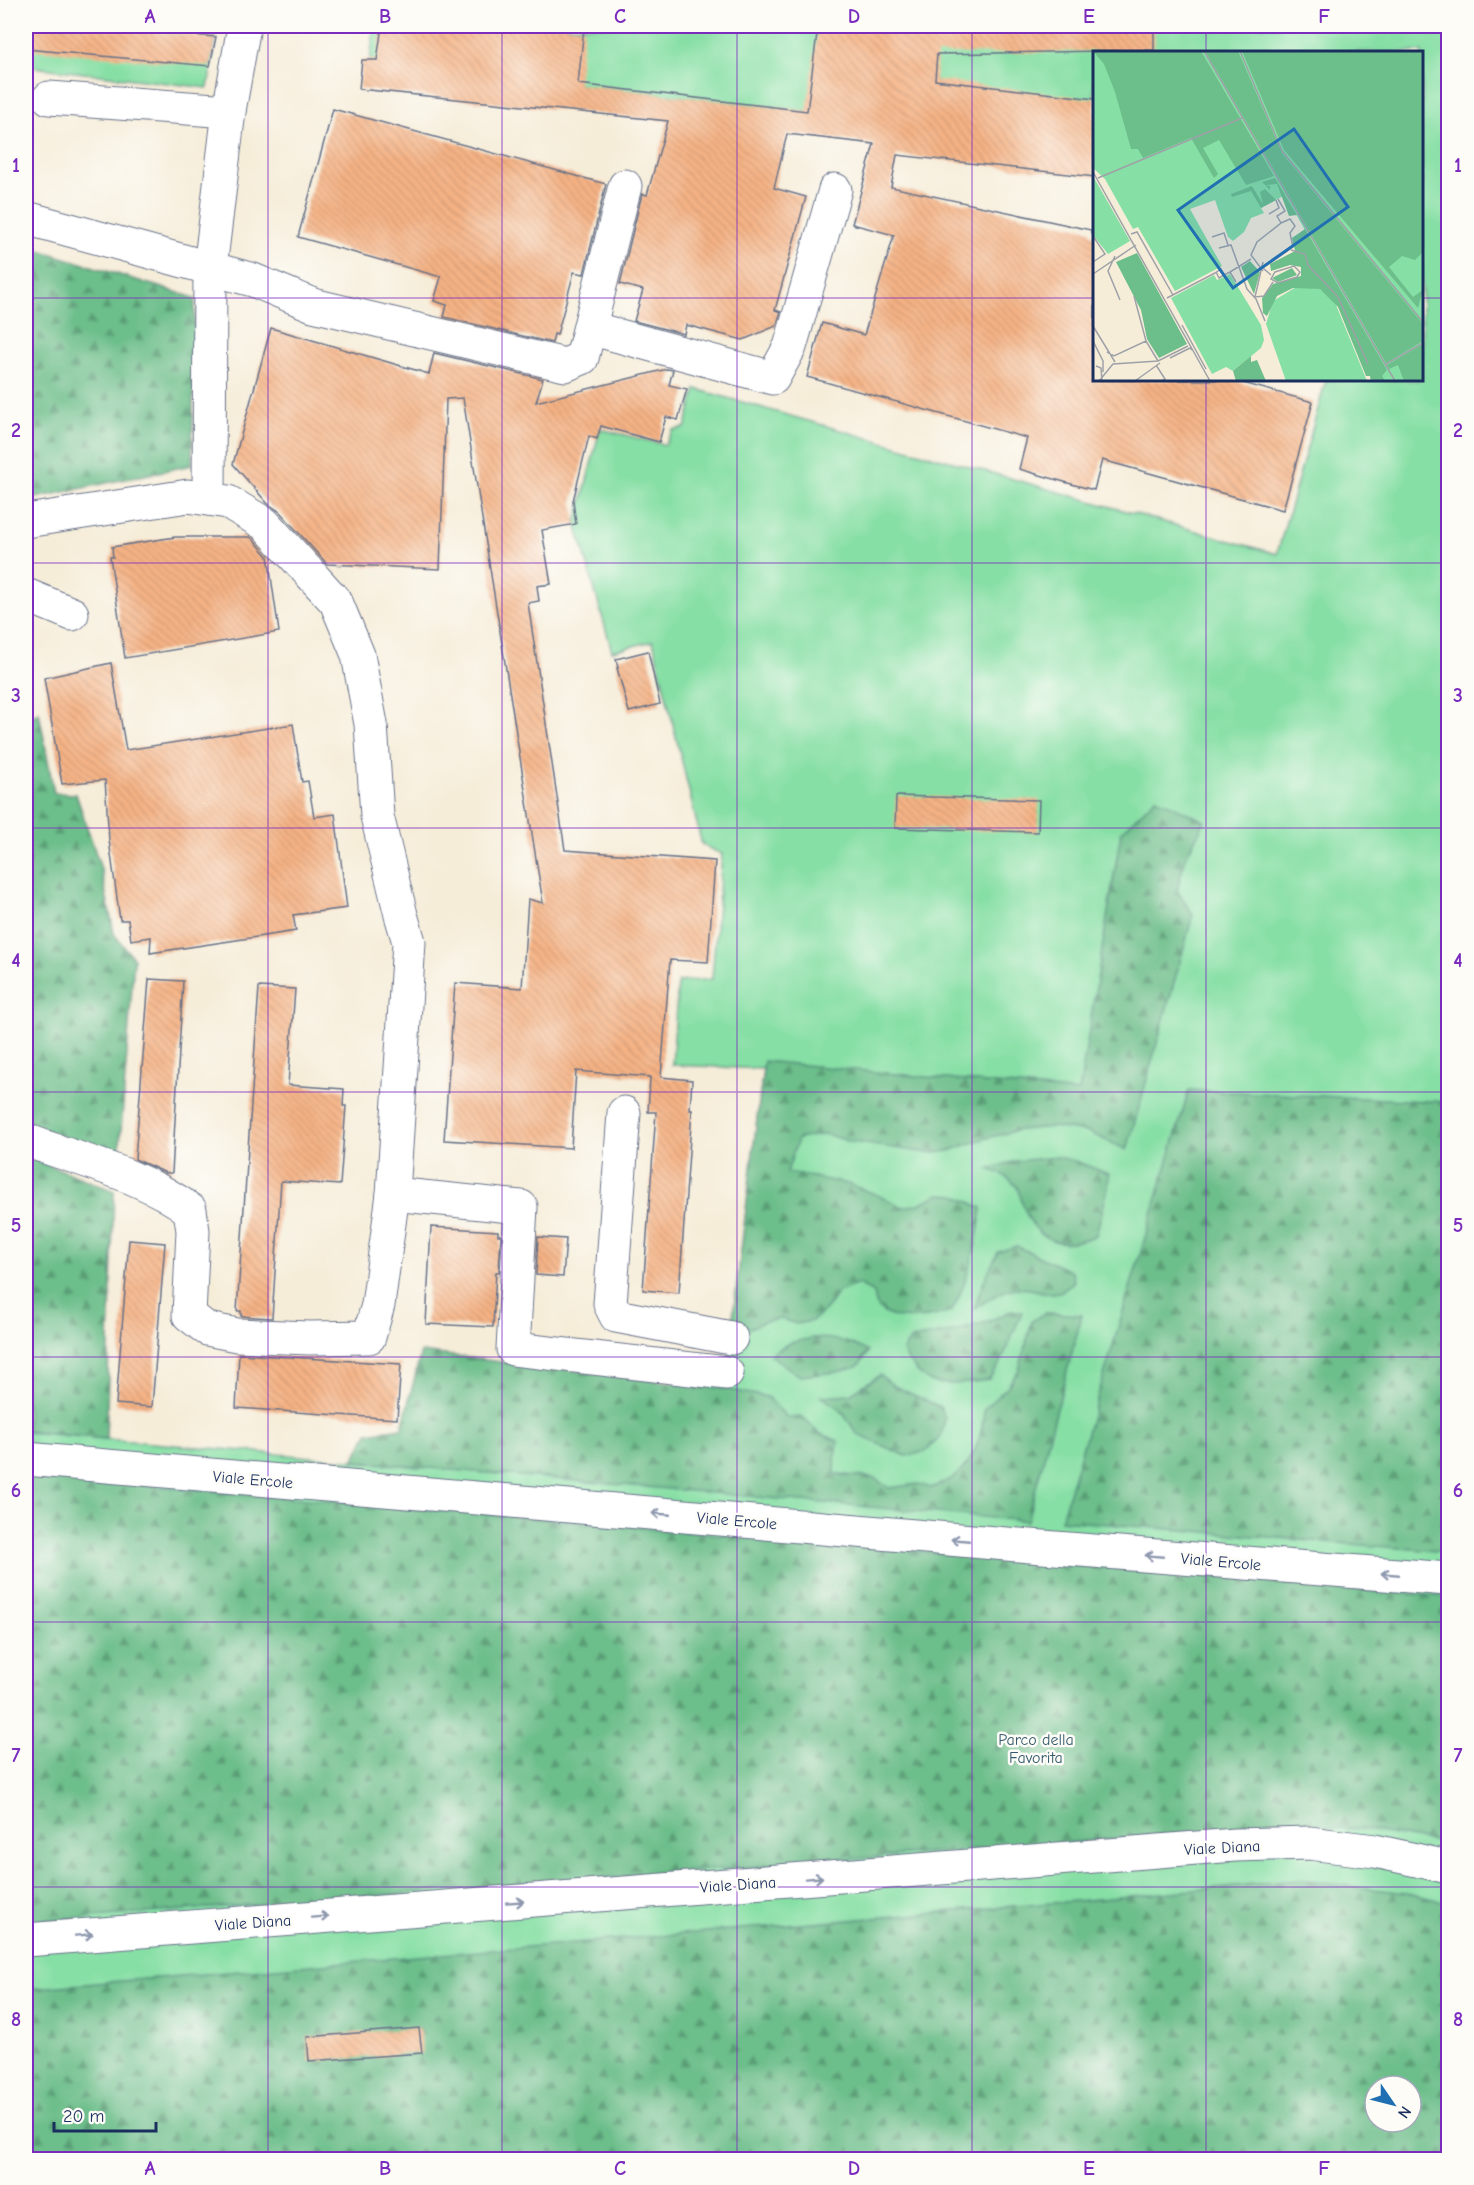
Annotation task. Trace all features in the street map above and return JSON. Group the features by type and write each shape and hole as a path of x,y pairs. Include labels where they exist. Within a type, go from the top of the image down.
{"street":[{"path":"209,499 210,268 229,111 244,26"},
{"path":"49,98 229,111"},
{"path":"26,218 253,280 313,305 565,365 582,358 625,186"},
{"path":"590,328 772,378 790,347 836,190"},
{"path":"26,521 188,496 228,502 266,524 336,602 358,655 371,724 377,816 401,915 410,942 393,1194 378,1305 369,1337 309,1338 237,1335 207,1329 189,1315 193,1231 190,1210 169,1195 119,1173 26,1140"},
{"path":"26,595 72,614"},
{"path":"624,1113 610,1304 616,1316 731,1338"},
{"path":"393,1194 521,1208 513,1349 727,1373"},
{"name":"Viale Ercole","path":"26,1459 1030,1546 1449,1579"},
{"name":"Viale Diana","path":"26,1940 1235,1845 1309,1843 1375,1851 1449,1867"}],"green space":[{"path":"26,26 218,26 208,88 26,66"},
{"name":"Parco della Favorita","path":"374,26 1448,26 1448,2159 26,2159 26,1432 483,1472 728,1366 763,1069 672,1065 678,982 712,979 722,854 702,845 653,641 612,651 576,524 600,429 665,445 673,430 685,428 696,389 1277,554 1326,381 1423,381 1423,51 1093,51 1093,145 370,60"},
{"path":"26,246 195,298 192,465 26,500"},
{"path":"39,712 54,793 76,794 101,869 114,934 134,959 119,1158 26,1123 26,901 30,870 26,813 26,720"},
{"path":"1156,798 1205,821 1185,858 1177,891 1193,915 1127,1150 1088,1132 1052,1127 1019,1130 949,1151 929,1153 852,1142 825,1134 798,1139 787,1172 848,1184 903,1207 919,1204 940,1194 955,1195 982,1208 968,1274 952,1311 934,1316 903,1318 884,1313 877,1306 874,1293 859,1284 838,1292 826,1309 812,1321 796,1324 781,1319 765,1321 750,1328 732,1324 764,1061 1079,1092 1121,832"},
{"path":"1189,1090 1448,1102 1448,1552 1061,1520"},
{"path":"26,1156 114,1191 106,1439 26,1431"},
{"path":"1057,1157 1109,1174 1108,1188 1096,1235 1084,1240 1062,1242 1044,1236 1030,1220 1016,1186 1003,1175 988,1169 1016,1161"},
{"path":"1016,1246 1072,1272 1074,1281 1067,1288 1054,1293 1025,1288 1011,1289 994,1296 974,1309 998,1252"},
{"path":"1012,1310 1022,1312 1001,1362 989,1379 960,1384 932,1382 915,1369 903,1350 911,1339 976,1326"},
{"path":"1044,1313 1082,1315 1027,1521 353,1461 368,1433 402,1428 421,1352 725,1389 767,1397 788,1418 803,1417 819,1433 838,1441 835,1474 874,1478 889,1488 918,1484 931,1488 954,1477 969,1461 980,1436 984,1409 1007,1387 1019,1370 1032,1321"},
{"path":"813,1338 842,1341 868,1352 860,1364 854,1368 800,1376 770,1355 789,1343"},
{"path":"880,1375 894,1386 940,1407 945,1418 941,1437 924,1452 906,1456 858,1435 840,1409 821,1396 850,1394"},
{"path":"26,1475 1448,1597 1448,1844 1362,1829 1284,1826 26,1922"},
{"path":"1298,1880 1407,1893 1448,1902 1448,2159 26,2160 26,1989 1111,1898"}],"building":[{"path":"26,26 89,26 216,37 210,66 26,49"},
{"path":"382,26 564,26 584,28 578,84 807,111 818,26 1154,26 1154,50 937,54 935,80 1093,99 1093,177 897,155 891,187 1091,230 1093,234 1093,381 1236,381 1313,402 1283,510 1102,460 1094,490 1075,485 1019,469 1027,438 807,377 822,323 864,335 894,235 852,224 874,144 787,134 774,188 806,197 775,310 781,312 776,326 743,340 686,325 684,334 634,321 643,290 620,284 642,194 647,195 668,121 359,89 362,60 377,60"},
{"path":"333,109 606,184 584,274 574,272 557,335 554,334 552,343 444,317 447,305 434,301 441,277 298,237"},
{"path":"271,328 429,374 434,353 543,379 536,402 667,369 673,370 669,385 687,389 678,420 666,417 659,442 601,426 597,439 589,436 573,501 576,524 542,530 551,584 537,586 539,601 528,603 565,850 715,861 708,962 670,960 661,1077 692,1080 690,1110 692,1110 679,1293 643,1290 656,1112 648,1112 650,1077 576,1071 571,1148 444,1140 455,983 522,988 528,899 543,903 463,398 446,399 440,569 327,564 279,511 268,504 233,464"},
{"path":"175,537 250,537 253,539 268,556 279,632 125,658 110,557 113,557 112,547"},
{"path":"648,651 660,704 629,712 616,659"},
{"path":"111,663 126,750 293,724 302,782 308,781 314,817 335,814 347,908 293,915 296,931 150,953 151,937 131,940 128,920 120,920 109,840 105,780 62,784 44,678"},
{"path":"896,796 1039,800 1038,832 895,828"},
{"path":"149,979 183,981 172,1173 166,1173 135,1159"},
{"path":"259,987 295,989 288,1085 344,1089 343,1106 346,1106 340,1185 281,1181 272,1318 241,1316 241,1311 237,1311"},
{"path":"431,1227 498,1231 498,1235 501,1235 493,1327 426,1324"},
{"path":"538,1237 566,1239 563,1277 536,1275"},
{"path":"129,1240 165,1243 152,1407 116,1404"},
{"path":"239,1354 401,1364 397,1419 236,1408"},
{"path":"419,2028 422,2053 309,2061 307,2037"}]}
